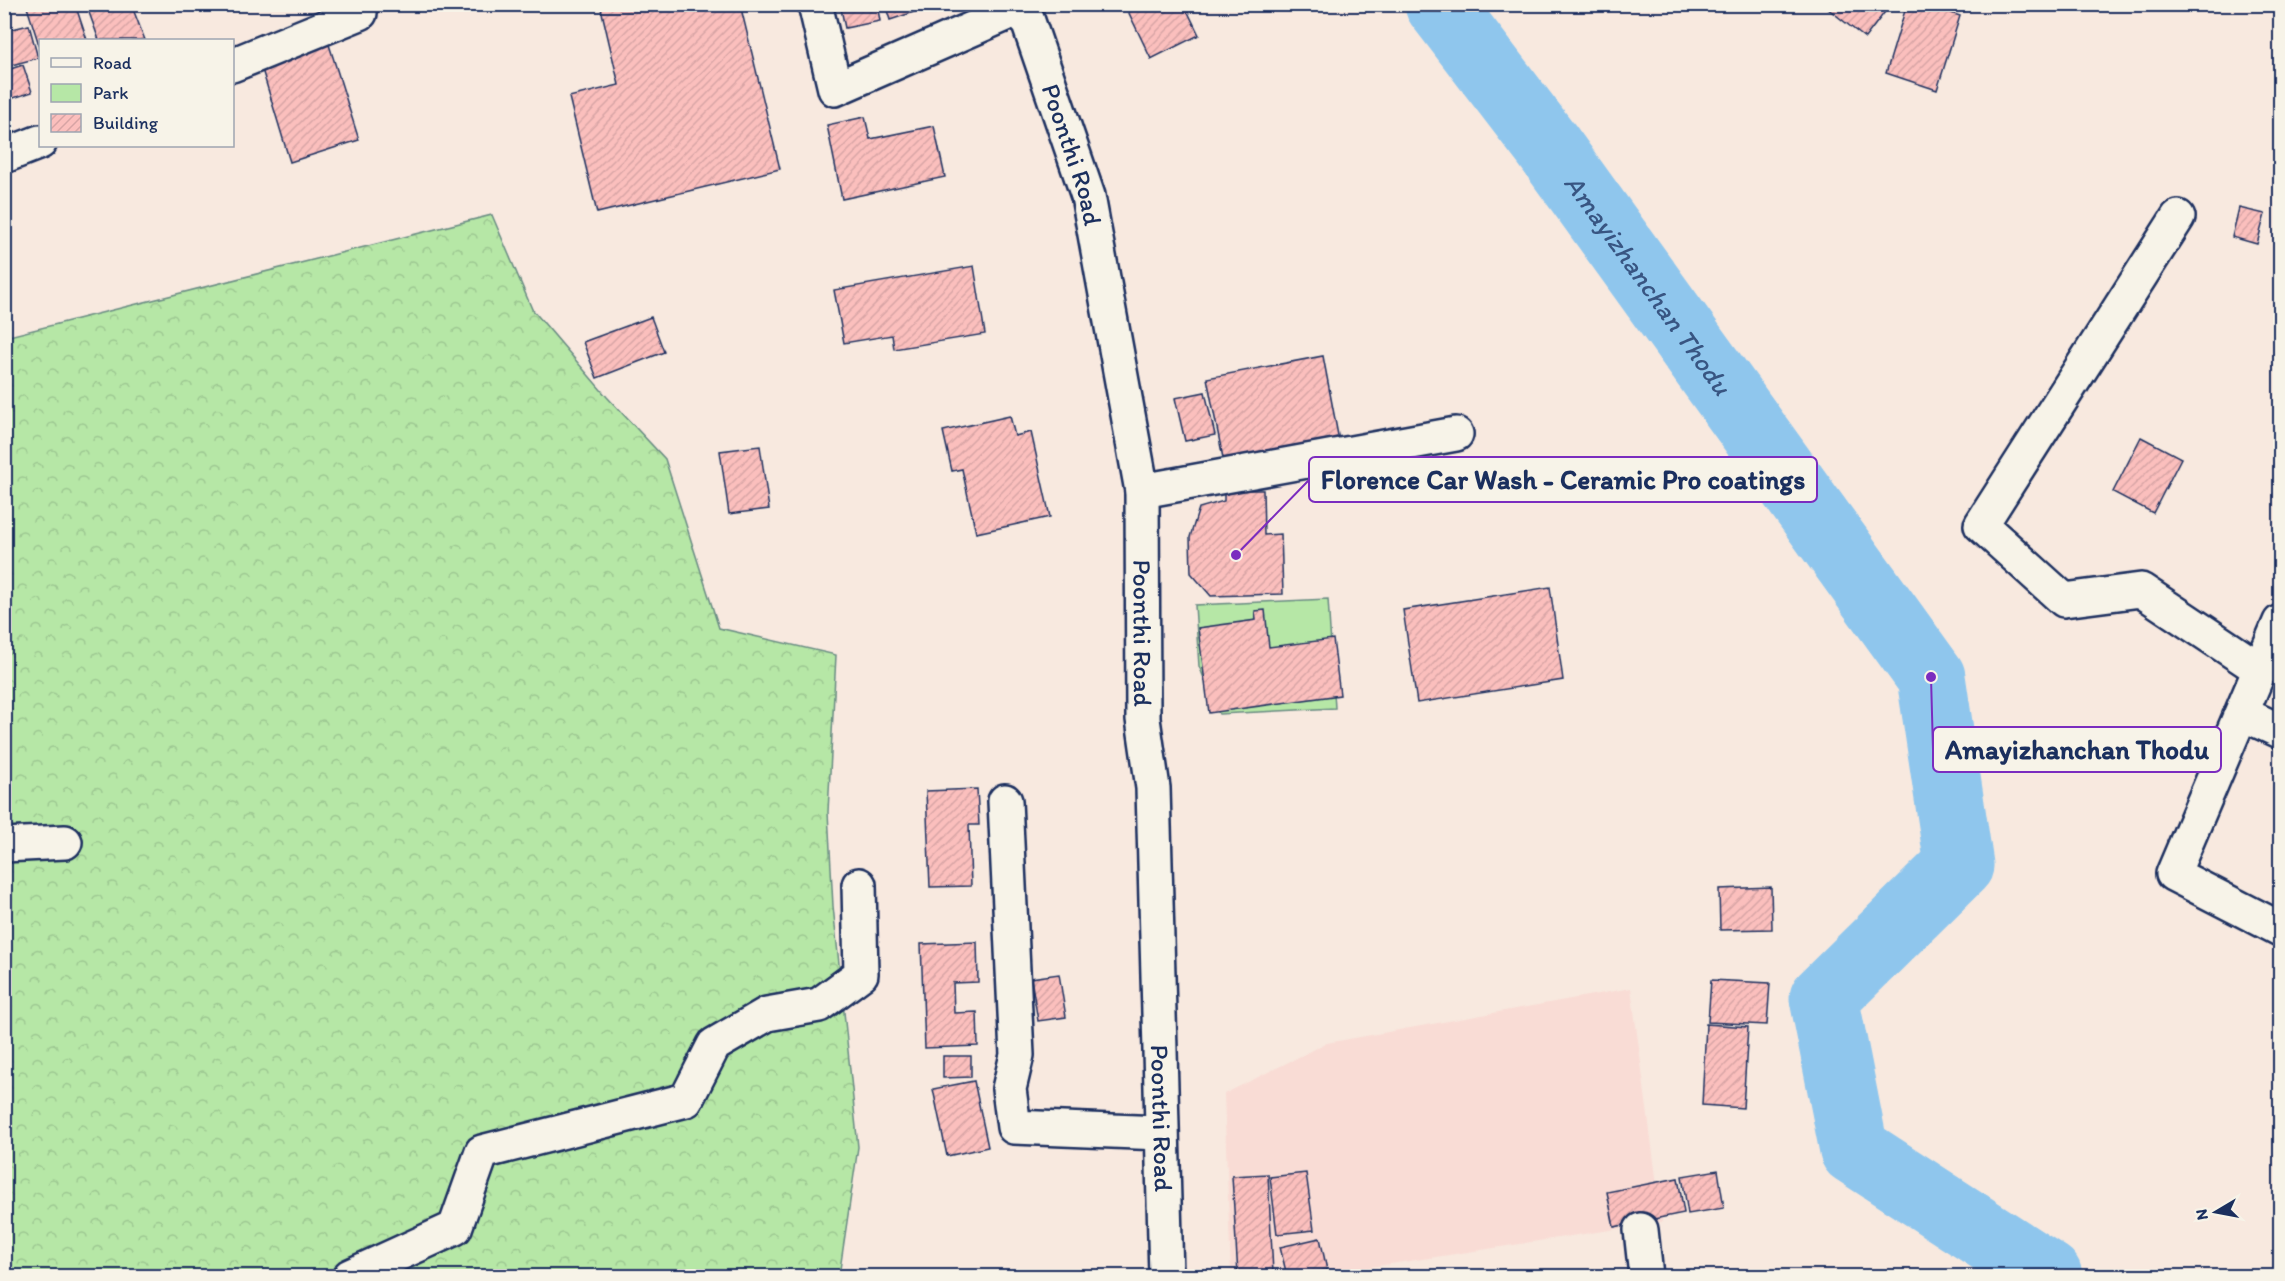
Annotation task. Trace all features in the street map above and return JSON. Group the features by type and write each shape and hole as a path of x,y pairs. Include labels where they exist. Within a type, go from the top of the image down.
{"street":[{"path":"815,4 835,89 1022,6"},
{"name":"Poonthi Road","path":"1022,6 1089,196 1142,491 1143,719 1153,789 1166,1276"},
{"path":"234,64 360,14"},
{"path":"4,156 39,142"},
{"path":"2178,217 1981,525 2064,600 2140,590 2261,670"},
{"path":"1142,491 1456,434"},
{"path":"2280,622 2243,714 2173,874 2280,929"},
{"path":"2243,714 2280,731"},
{"path":"1005,801 1017,1055 1009,1089 1014,1127 1161,1133"},
{"path":"4,845 65,842"},
{"path":"350,1276 455,1228 482,1152 686,1100 714,1045 767,1014 819,1005 861,974 859,885"},
{"path":"1641,1230 1646,1276"}],"shaded area":[{"path":"1631,988 1662,1222 1312,1276 1231,1276 1224,1094 1327,1043"}],"green space":[{"path":"492,215 532,309 607,397 665,459 719,628 836,655 828,812 833,906 858,1147 839,1276 5,1276 5,337"},
{"path":"1328,599 1335,708 1219,714 1199,666 1195,605"}],"building":[{"path":"26,4 75,4 87,39 39,39 39,45"},
{"path":"86,4 131,4 145,39 99,39"},
{"path":"600,4 740,4 780,169 597,213 569,97 619,85"},
{"path":"840,4 877,4 880,21 845,28"},
{"path":"885,4 938,4 890,20"},
{"path":"1137,4 1184,4 1199,35 1151,59 1127,9"},
{"path":"1822,4 1891,4 1865,38"},
{"path":"1907,4 1925,4 1960,16 1937,90 1886,73"},
{"path":"2270,4 2280,4 2280,8 2270,8"},
{"path":"29,25 38,58 4,67 4,31"},
{"path":"326,35 359,140 290,162 258,56"},
{"path":"23,65 32,92 4,101 4,71"},
{"path":"865,117 870,139 934,126 945,177 842,199 827,125"},
{"path":"2239,208 2265,214 2257,244 2232,237"},
{"path":"974,266 985,334 894,349 892,335 844,343 834,290"},
{"path":"651,317 664,352 597,378 583,342"},
{"path":"1323,356 1340,446 1225,468 1207,378"},
{"path":"1205,392 1215,435 1185,441 1175,398"},
{"path":"1010,416 1015,436 1031,432 1050,517 976,533 962,469 952,471 943,431"},
{"path":"2141,437 2181,458 2153,513 2113,492"},
{"path":"760,446 769,509 729,514 720,451"},
{"path":"1224,490 1263,490 1264,535 1281,534 1283,594 1211,596 1191,573 1190,537 1199,508 1224,501"},
{"path":"1550,587 1563,680 1417,703 1403,610"},
{"path":"1265,610 1269,647 1333,639 1340,695 1209,713 1198,628 1256,620 1255,611"},
{"path":"977,789 979,825 969,825 971,886 930,887 926,791"},
{"path":"1771,887 1772,929 1720,930 1719,889"},
{"path":"977,942 978,982 953,983 954,1013 977,1012 978,1046 925,1048 921,944"},
{"path":"1059,974 1066,1017 1038,1021 1031,978"},
{"path":"1711,980 1770,983 1767,1025 1708,1022"},
{"path":"1706,1024 1748,1027 1743,1108 1702,1105"},
{"path":"943,1056 971,1056 971,1077 943,1078"},
{"path":"974,1081 988,1147 947,1156 933,1089"},
{"path":"1718,1170 1724,1208 1688,1214 1682,1176"},
{"path":"1306,1173 1314,1230 1277,1234 1270,1177"},
{"path":"1268,1174 1273,1273 1238,1275 1232,1176"},
{"path":"1678,1178 1684,1213 1614,1227 1607,1192"},
{"path":"1320,1238 1327,1270 1287,1276 1280,1247"}],"waterway":[{"name":"Amayizhanchan Thodu","path":"1439,4 1547,145 1931,677 1959,865 1824,998 1854,1150 2048,1276"}],"place":[{"name":"Florence Car Wash - Ceramic Pro coatings","path":"1236,555"},
{"name":"Amayizhanchan Thodu","path":"1931,677"}]}
